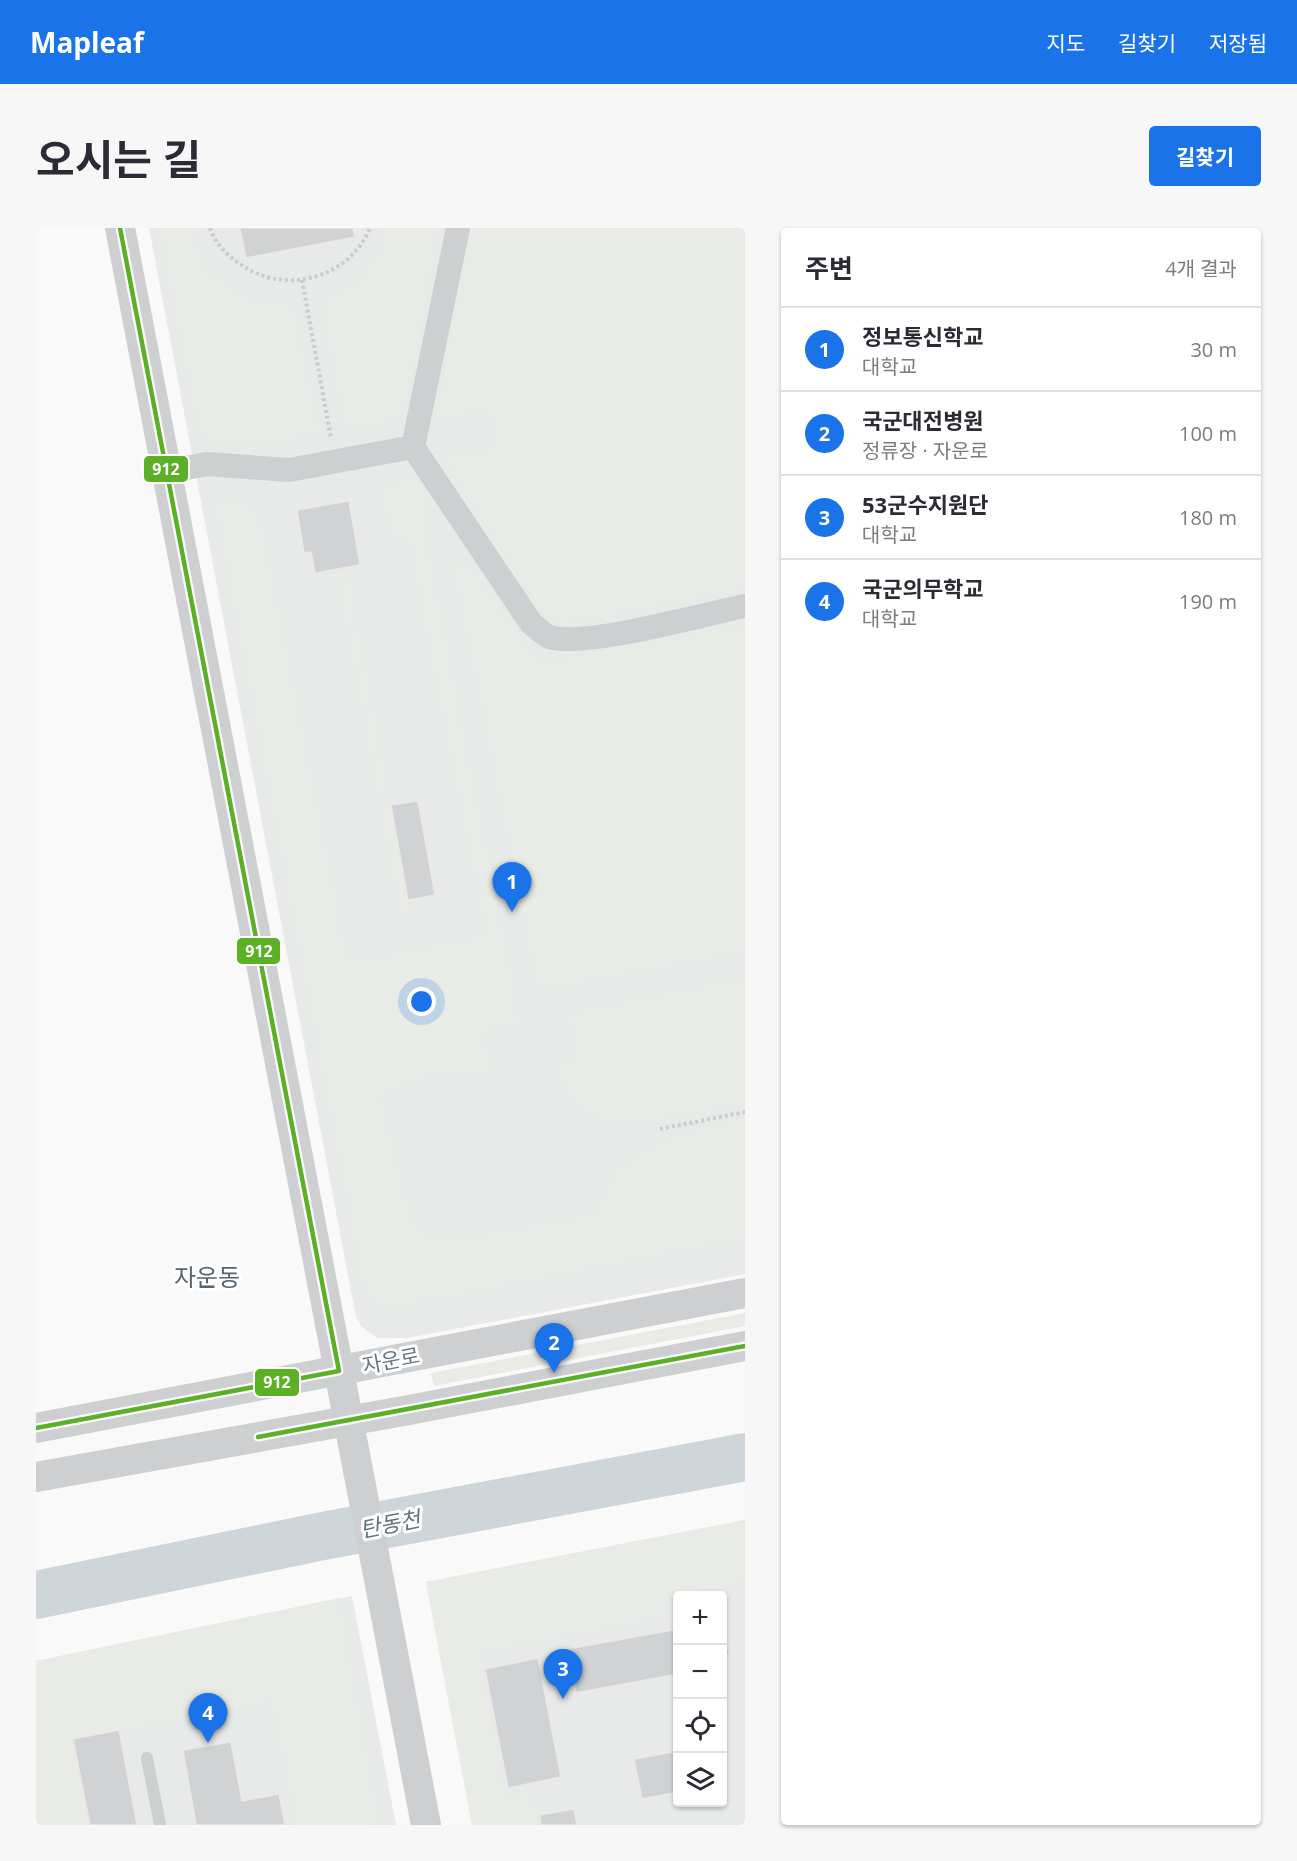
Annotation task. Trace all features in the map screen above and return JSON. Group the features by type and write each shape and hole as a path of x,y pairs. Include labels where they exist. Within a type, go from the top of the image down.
{"street":[{"path":"120,228 426,1825"},
{"path":"458,228 413,447 531,623 549,637 576,639 611,634 745,606"},
{"path":"167,472 206,464 289,470 413,447"},
{"name":"자운로","path":"36,1428 745,1293"},
{"path":"36,1477 745,1346"}],"lane":[{"path":"147,1758 160,1825"}],"path":[{"path":"210,228 231,258 256,275 286,282 316,278 344,264 364,241 370,228"},
{"path":"302,279 336,461"},
{"path":"660,1129 745,1112"}],"shaded area":[{"path":"149,228 745,228 745,1274 407,1338 377,1338 361,1326 356,1317"},
{"path":"159,228 195,228 202,265 227,288 257,303 293,304 320,434 277,442 243,444 214,439 201,431 195,416"},
{"path":"387,228 439,228 406,406 402,412 388,421 344,429 321,300 346,290 356,283 372,265"},
{"path":"478,228 745,228 745,588 567,623 546,618 458,483 446,458 496,448 489,410 436,420 470,233"},
{"path":"415,479 423,485 426,537 520,1023 483,1031 492,1077 461,1074 434,1076 408,1084 380,1097 410,1218 426,1235 458,1239 596,1214 619,1168 646,1149 699,1127 745,1119 745,1239 400,1306 380,1306 368,1295 362,1280 215,508 229,500 244,503 251,508 260,525 270,565 348,962 486,935 408,538 392,541 382,491 385,484"},
{"path":"457,561 469,565 534,658 547,661 745,625 745,952 541,990 537,986 454,569"},
{"path":"347,568 410,907 405,912 401,911 398,902 336,569"},
{"path":"745,977 745,1104 650,1120 613,1123 594,1117 572,1098 553,1064 577,1058 567,1013"},
{"path":"745,1313 745,1326 434,1386 431,1373"},
{"path":"745,1520 745,1825 472,1825 426,1582"},
{"path":"745,1520 745,1581 696,1591 673,1591 673,1596 662,1598 664,1612 661,1618 478,1653 505,1797 532,1792 538,1825 472,1825 426,1582"},
{"path":"352,1596 396,1825 36,1825 36,1661"},
{"path":"339,1598 379,1822 365,1825 296,1825 272,1701 74,1739 90,1825 36,1825 36,1661"}],"building":[{"path":"240,228 353,228 355,237 246,258"},
{"path":"349,501 360,565 315,573 311,552 304,553 297,510"},
{"path":"418,801 435,895 408,900 391,805"},
{"path":"673,1630 673,1675 576,1693 568,1649"},
{"path":"538,1658 561,1777 508,1788 485,1669"},
{"path":"119,1730 137,1825 90,1825 73,1739"},
{"path":"231,1742 242,1801 279,1794 285,1825 190,1825 196,1824 183,1750"},
{"path":"673,1752 673,1793 642,1799 634,1759"},
{"path":"574,1809 577,1825 541,1825 540,1815"}],"waterway":[{"name":"탄동천","path":"36,1595 323,1536 745,1457"}],"transit line":[{"name":"912","path":"36,1428 339,1371 120,228"},
{"name":"912","path":"258,1437 745,1346"}],"place":[{"name":"정보통신학교","path":"512,912"},
{"name":"국군대전병원","path":"554,1373"},
{"name":"53군수지원단","path":"563,1699"},
{"name":"국군의무학교","path":"208,1743"}],"district":[{"name":"자운동","path":"207,1278"}]}
